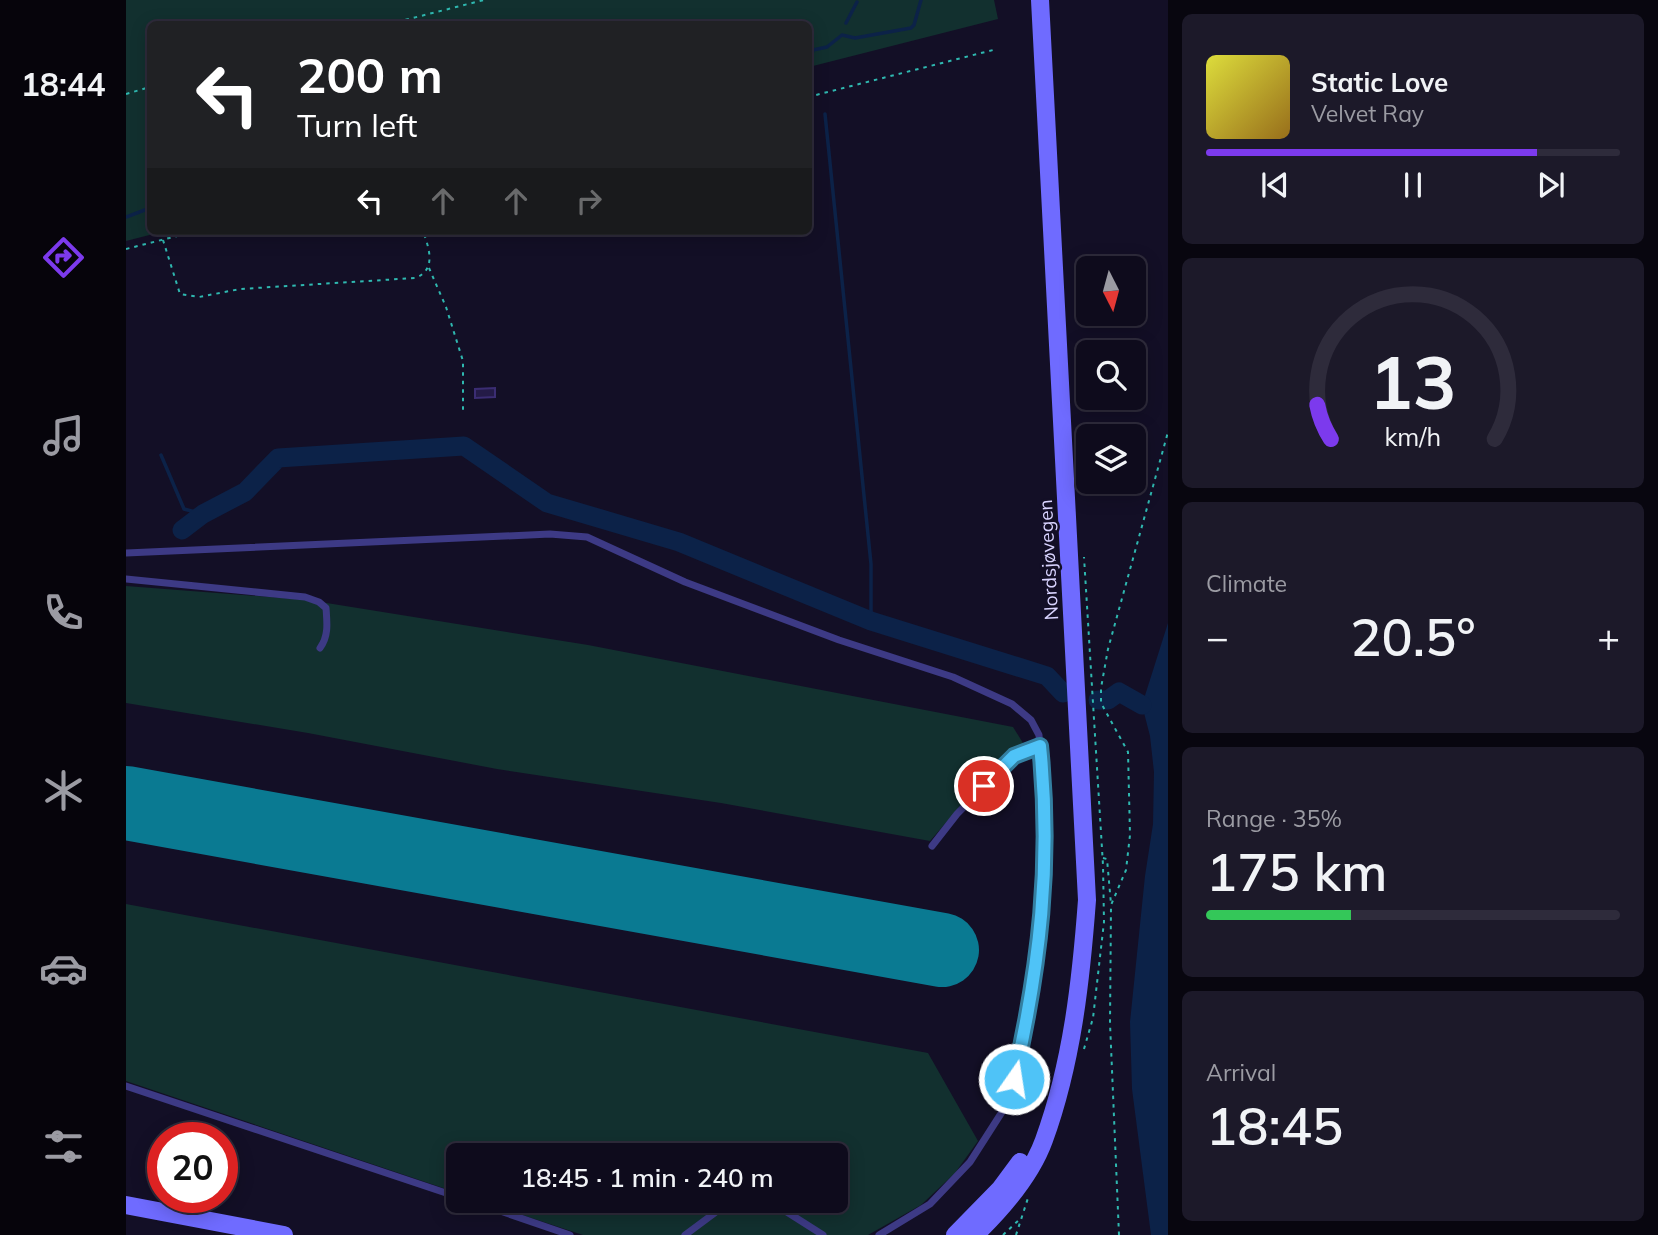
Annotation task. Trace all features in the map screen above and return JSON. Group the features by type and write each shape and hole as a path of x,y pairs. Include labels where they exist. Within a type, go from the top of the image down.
{"main road":[{"name":"Nordsjøvegen","path":"975,1235 1002,1206 1021,1180 1043,1141 1074,1020 1083,959 1087,900 1040,0"},
{"name":"Nordsjøvegen","path":"955,1235 1000,1189 1050,1115"},
{"path":"126,1205 275,1234"}],"lane":[{"path":"126,553 550,534 587,537 685,582 839,640 953,677 1012,704 1031,720 1039,735 1045,811 1043,904 1028,1011 1014,1079 1002,1112 970,1162 930,1204 878,1235"},
{"path":"126,579 304,597 319,602 326,608 328,627 325,641 320,648"},
{"path":"932,846 957,814 1014,756 1040,746"},
{"path":"126,1086 446,1194"},
{"path":"506,1213 570,1235"},
{"path":"685,1235 715,1213"},
{"path":"789,1213 824,1235"}],"path":[{"path":"401,21 484,0"},
{"path":"812,96 997,49"},
{"path":"126,94 147,88"},
{"path":"126,249 182,235"},
{"path":"424,235 429,250 429,267 446,307 463,361 463,412"},
{"path":"163,240 180,294 199,297 240,289 401,280 421,276 429,267"},
{"path":"1111,905 1126,870 1130,835 1128,752 1101,703 1101,688 1108,649 1168,432"},
{"path":"1103,858 1107,859 1111,905 1110,1023 1119,1235"},
{"path":"1003,1235 1022,1217 1016,1235"}],"green space":[{"path":"126,0 994,0 998,19 812,66 812,21 147,21 147,235 149,235 126,241"},
{"path":"126,586 308,600 588,645 1013,727 1023,743 969,796 930,841 721,803 497,769 308,733 126,703"},
{"path":"126,904 928,1053 978,1141 955,1173 921,1205 868,1235 583,1235 516,1213 848,1213 848,1143 446,1143 446,1189 126,1081"}],"water":[{"path":"1168,623 1168,1235 1151,1235 1132,1089 1130,1022 1153,824 1154,772 1150,736 1142,705"}],"building":[{"path":"495,388 495,397 475,398 475,389"}],"waterway":[{"path":"812,54 813,50 827,47 842,35 855,38 911,28 921,0"},
{"path":"846,23 857,2"},
{"path":"825,114 871,564 871,621"},
{"path":"126,217 147,209"},
{"path":"182,530 203,514 245,492 278,458 464,446 547,503 679,542 871,621 1047,676 1063,693"},
{"path":"161,455 184,509 203,514"},
{"path":"1098,700 1108,700 1119,692 1142,705"}],"runway":[{"path":"126,803 942,950"}],"route":[{"path":"984,786 1014,756 1040,746 1045,811 1045,882 1040,938 1014,1079"}]}
